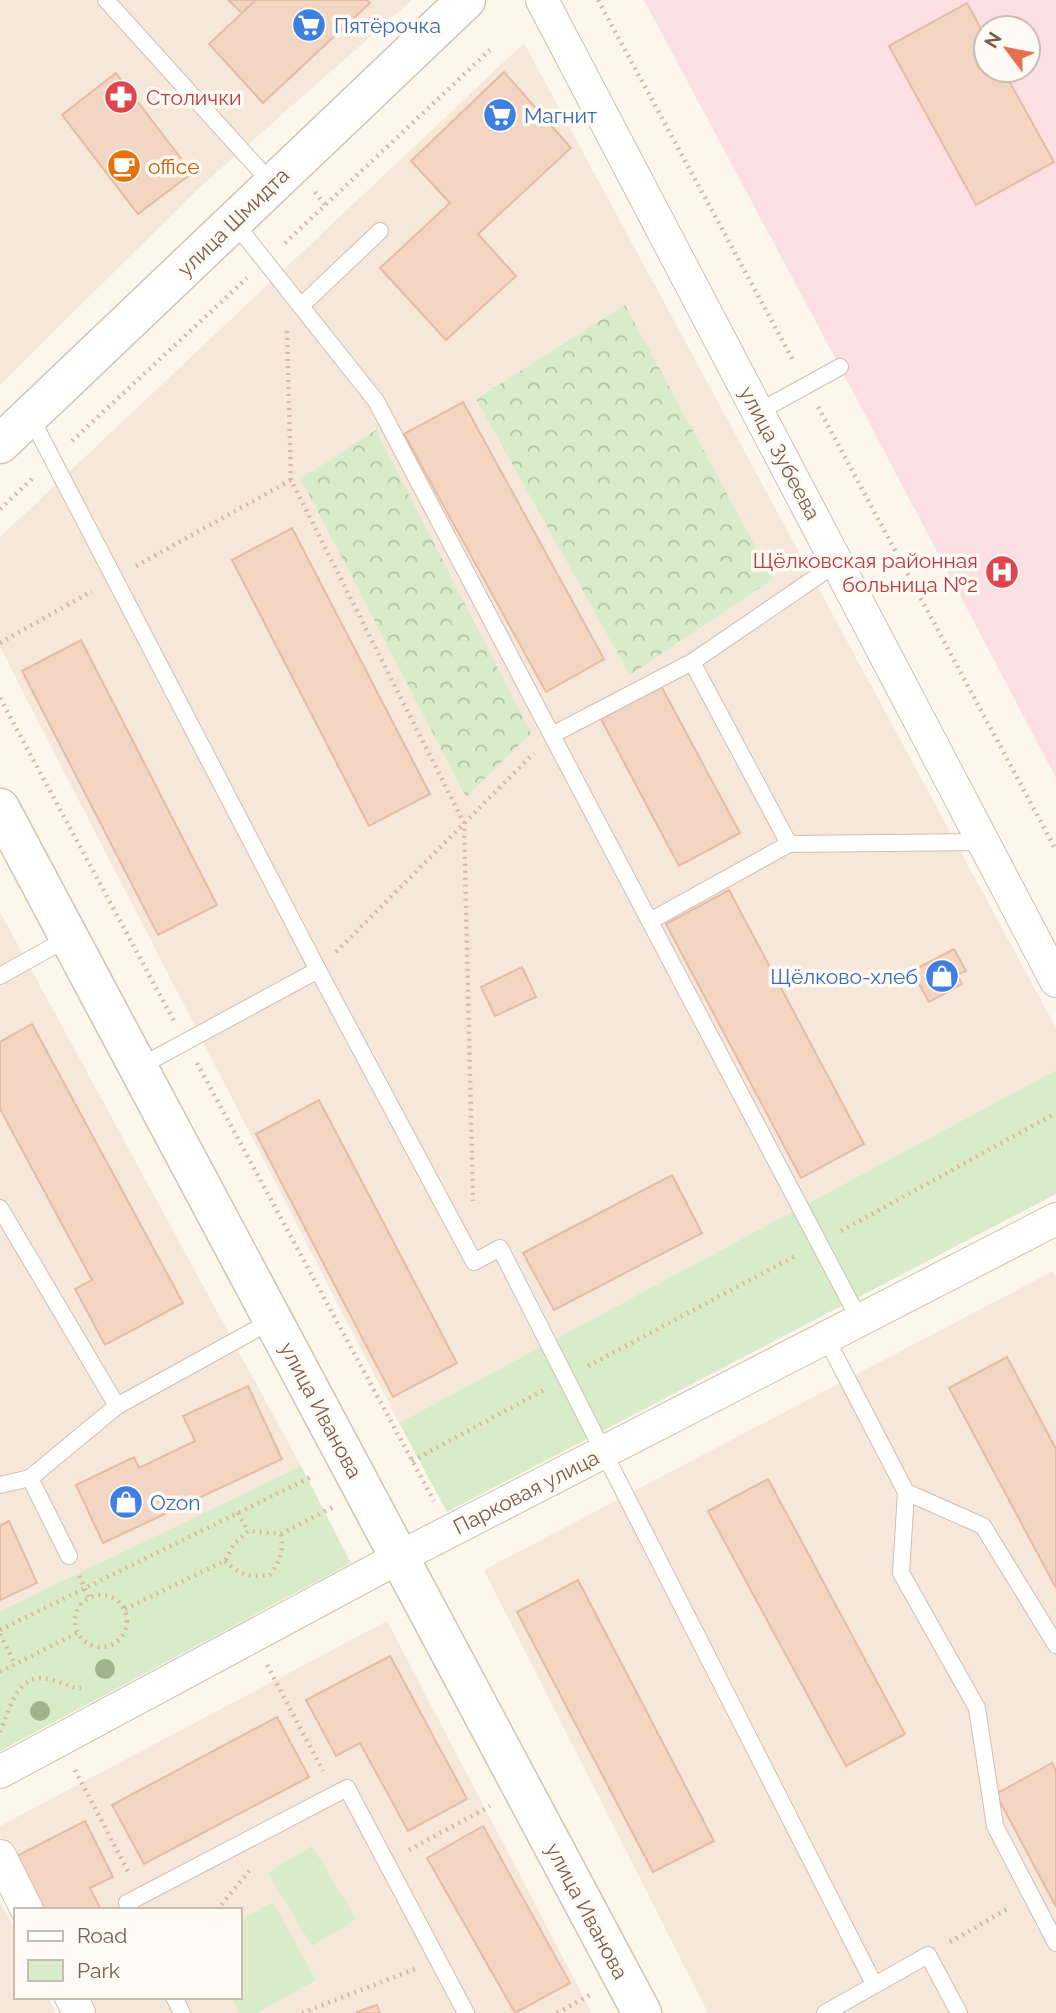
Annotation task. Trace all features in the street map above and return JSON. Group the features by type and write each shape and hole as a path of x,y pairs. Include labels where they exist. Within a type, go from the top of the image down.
{"street":[{"name":"улица Зубеева","path":"542,0 1056,981"},
{"name":"улица Шмидта","path":"0,443 273,185 449,10"},
{"name":"улица Иванова","path":"0,808 642,2013"},
{"name":"Парковая улица","path":"0,1772 398,1558 1056,1219"},
{"path":"0,1856 26,1908"}],"lane":[{"path":"106,0 273,185"},
{"path":"234,222 376,401 859,1319"},
{"path":"301,306 380,231"},
{"path":"758,412 840,367"},
{"path":"30,416 318,970 474,1262 500,1248 874,1984"},
{"path":"552,735 692,662 837,563"},
{"path":"692,662 789,844"},
{"path":"650,921 789,844 981,842"},
{"path":"0,976 70,937"},
{"path":"139,1067 318,970"},
{"path":"0,1208 117,1406"},
{"path":"0,1485 30,1478 117,1406 273,1320"},
{"path":"825,1336 906,1492 901,1573 976,1708 995,1826 1056,1943"},
{"path":"30,1478 69,1556"},
{"path":"906,1492 983,1527 1056,1645"},
{"path":"130,1908 127,1902 347,1788 466,2013"},
{"path":"825,2013 928,1955 959,2013"}],"path":[{"path":"598,0 1056,850"},
{"path":"286,288 291,480 464,823 474,1262"},
{"path":"0,643 291,480"},
{"path":"0,698 437,1508"},
{"path":"318,970 552,735"},
{"path":"412,1461 1056,1113"},
{"path":"15,1664 0,1632 321,1472"},
{"path":"125,1609 225,1561 234,1544 248,1531 281,1534 338,1504"},
{"path":"239,1513 248,1531"},
{"path":"225,1561 236,1572 251,1578 270,1576 280,1562 283,1546 281,1534"},
{"path":"109,1596 125,1609 126,1629 113,1645 93,1647 77,1633 76,1613 89,1597 109,1596"},
{"path":"0,1672 77,1633"},
{"path":"267,1665 335,1794"},
{"path":"75,1770 141,1896"},
{"path":"386,1862 500,1800"},
{"path":"928,1955 1031,1895"},
{"path":"302,2013 438,1960"},
{"path":"557,2013 601,1989"}],"shaded area":[{"path":"0,0 412,0 200,187 0,385"},
{"name":"Щёлковская районная больница №2","path":"644,0 1056,0 1056,778 840,367"},
{"path":"524,43 1056,1028 1056,1070 399,1423 0,647 0,537"},
{"path":"0,912 301,1466 0,1611"},
{"path":"1053,1271 1056,1278 1056,2013 708,2013 484,1570"},
{"path":"387,1621 592,2013 84,2013 77,1999 242,1999 242,1908 34,1908 0,1836 0,1826"},
{"path":"0,1901 14,1929 14,1999 49,1999 55,2013 0,2013"}],"green space":[{"path":"625,305 773,579 630,675 476,399"},
{"path":"376,430 531,733 466,797 301,479"},
{"path":"1056,1070 1056,1194 447,1512 399,1423"},
{"path":"301,1466 351,1563 0,1751 0,1611"},
{"path":"312,1846 356,1919 312,1946 268,1873"},
{"path":"273,1902 316,1980 257,2013 240,2013 232,1999 242,1999 242,1919"}],"building":[{"path":"228,0 256,0 242,13"},
{"path":"256,0 367,0 370,3 263,103 209,44"},
{"path":"967,3 973,14 972,84 1011,84 1054,162 976,205 889,46"},
{"path":"504,72 571,148 478,234 516,276 446,340 380,268 450,203 411,161"},
{"path":"116,73 192,173 138,214 62,115"},
{"path":"463,402 604,659 546,692 404,434"},
{"path":"292,528 430,794 369,826 232,560"},
{"path":"81,640 217,905 158,935 22,671"},
{"path":"661,686 740,833 679,866 601,719"},
{"path":"729,890 864,1144 801,1178 666,924"},
{"path":"954,949 966,971 957,975 962,984 929,1002 912,971"},
{"path":"522,967 536,997 495,1016 481,987"},
{"path":"32,1024 183,1303 105,1345 75,1289 92,1280 0,1109 0,1042"},
{"path":"319,1100 457,1363 393,1397 256,1134"},
{"path":"672,1175 702,1233 554,1310 523,1253"},
{"path":"1007,1357 1056,1449 1056,1588 949,1388"},
{"path":"248,1386 282,1459 103,1543 76,1485 134,1457 139,1468 195,1441 183,1416"},
{"path":"768,1479 905,1734 846,1766 708,1511"},
{"path":"9,1521 37,1583 0,1600 0,1526"},
{"path":"578,1580 714,1841 653,1872 517,1612"},
{"path":"390,1656 467,1799 408,1831 360,1743 336,1756 306,1700"},
{"path":"277,1717 309,1777 144,1864 112,1805"},
{"path":"1052,1763 1056,1770 1056,1907 996,1794"},
{"path":"85,1821 113,1877 90,1888 100,1908 44,1908 17,1856"},
{"path":"483,1826 570,1983 515,2013 427,1858"},
{"path":"377,2005 380,2013 357,2013 357,2012"}],"place":[{"name":"Пятёрочка","path":"309,25"},
{"name":"Столички","path":"121,97"},
{"name":"Магнит","path":"500,115"},
{"name":"office","path":"124,166"},
{"name":"Щёлковская районная больница №2","path":"1002,572"},
{"name":"Щёлково-хлеб","path":"942,976"},
{"name":"Ozon","path":"126,1502"}]}
